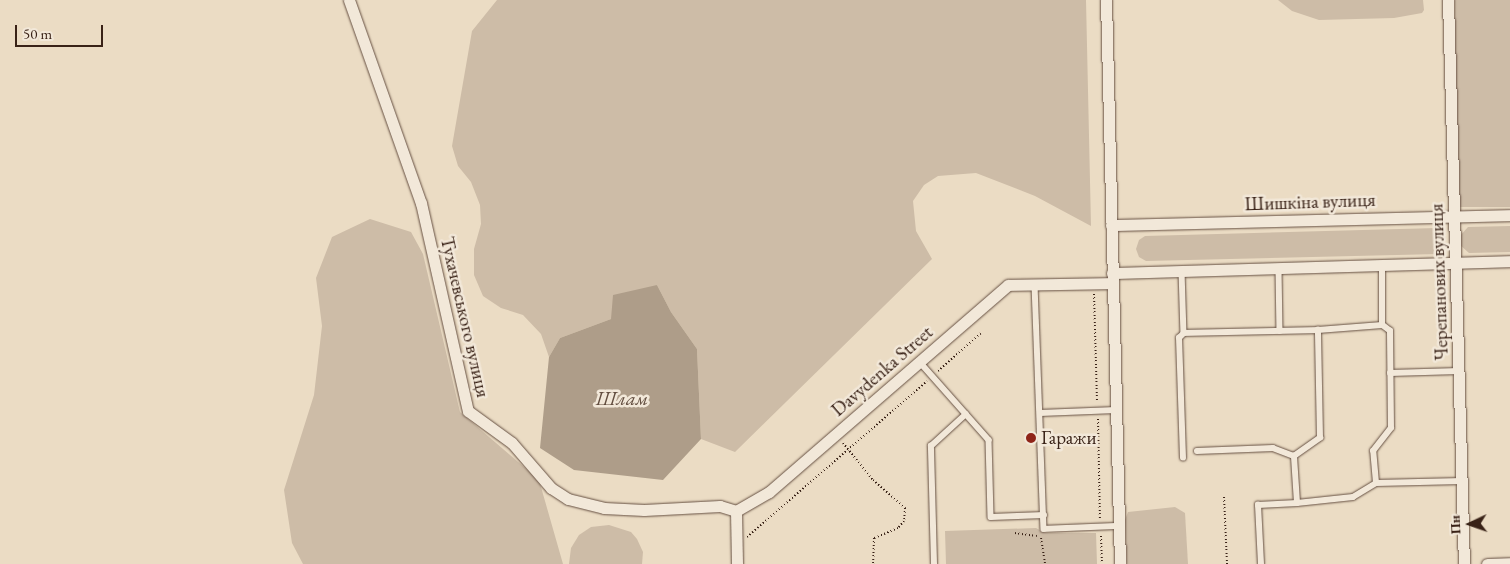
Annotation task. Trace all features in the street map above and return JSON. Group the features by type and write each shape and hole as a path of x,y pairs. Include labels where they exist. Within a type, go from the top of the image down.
{"street":[{"name":"Тухачевського вулиця","path":"349,0 421,203 468,411 512,443 551,488 568,499 604,508 644,510 720,506 736,511"},
{"path":"1106,0 1120,564"},
{"name":"Черепанових вулиця","path":"1448,0 1464,564"},
{"name":"Шишкiна вулиця","path":"1111,225 1510,215"},
{"name":"Davydenka Street","path":"736,511 769,492 1008,285 1094,283 1112,278 1182,271 1510,261"},
{"path":"736,511 737,564"},
{"path":"1487,564 1510,563"}],"lane":[{"path":"1382,266 1382,326"},
{"path":"1278,269 1280,331"},
{"path":"1182,271 1184,333"},
{"path":"1035,285 1044,529 1119,526"},
{"path":"1182,458 1179,338 1184,333 1318,330 1382,326 1390,332 1392,428 1373,451 1376,483"},
{"path":"1294,456 1320,438 1318,330"},
{"path":"920,362 989,440 991,517 1044,515"},
{"path":"1390,373 1459,371"},
{"path":"1040,413 1116,410"},
{"path":"934,564 930,446 966,414"},
{"path":"1197,451 1273,448 1294,456"},
{"path":"1294,456 1297,503"},
{"path":"1261,564 1258,505 1297,503 1353,496 1376,483 1462,481"}],"path":[{"path":"1094,283 1102,564"},
{"path":"736,546 981,333"},
{"path":"836,434 873,480 905,508 904,521 898,528 874,538 873,564"},
{"path":"1224,497 1226,564"},
{"path":"1015,533 1032,533 1043,538 1045,564"}],"shaded area":[{"path":"497,0 1086,0 1091,226 1035,196 976,173 938,176 924,185 913,201 916,231 932,259 735,452 701,439 697,349 671,312 657,285 611,319 560,338 549,357 541,334 523,315 501,308 483,296 474,275 474,249 481,224 480,205 471,182 458,166 452,146 472,31"},
{"path":"1278,0 1423,0 1424,10 1422,13 1394,18 1319,20 1292,11"},
{"path":"1455,0 1510,0 1510,207 1455,207"},
{"path":"370,219 411,232 423,254 460,412 539,480 563,564 303,564 292,543 284,490 314,395 322,326 316,278 332,237"},
{"path":"1510,226 1510,252 1469,253 1460,245 1460,236 1468,227"},
{"path":"1437,228 1442,241 1439,254 1146,261 1139,257 1136,249 1139,240 1145,236"},
{"path":"1175,507 1185,513 1188,564 1127,564 1125,520 1128,512"},
{"path":"609,525 631,532 637,539 643,552 642,564 569,564 571,548 579,535 591,527"},
{"path":"1036,528 1045,533 1096,533 1097,564 946,564 945,531"}],"water":[{"name":"Шлам","path":"657,285 671,312 697,349 701,439 663,480 574,470 540,448 549,357 560,338 611,319 613,295"}],"place":[{"name":"Гаражи","path":"1031,438"}]}
